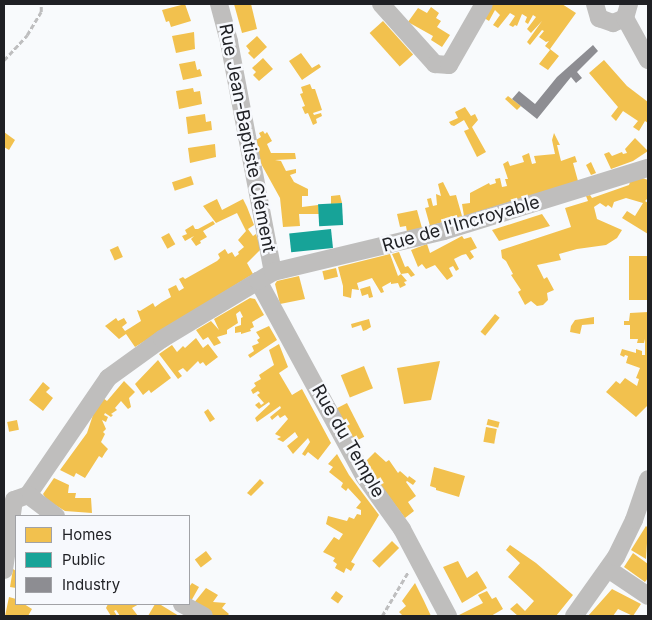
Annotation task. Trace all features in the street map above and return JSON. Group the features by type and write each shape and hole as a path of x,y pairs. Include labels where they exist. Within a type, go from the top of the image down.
{"street":[{"name":"Rue Jean-Baptiste Clément","path":"219,4 229,42 265,276"},
{"path":"381,4 435,64 449,65 484,4"},
{"path":"595,4 597,13 605,22 615,23 627,11 648,60"},
{"name":"Rue de l'Incroyable","path":"15,498 108,378 162,338 265,276 444,231 648,168"},
{"name":"Rue du Temple","path":"265,276 364,476 402,529 448,616"},
{"path":"574,616 608,569 632,526 648,479"},
{"path":"4,570 15,498 54,515"},
{"path":"608,569 648,596"},
{"path":"184,605 204,616"}],"path":[{"path":"4,60 27,35 41,12 42,4"},
{"path":"382,616 417,556"}],"building: Homes":[{"path":"185,4 191,21 171,27 169,21 166,22 162,10"},
{"path":"234,4 251,4 257,29 242,33"},
{"path":"487,4 562,4 576,13 550,49 559,56 548,70 539,64 550,50 545,46 549,41 546,42 539,37 544,31 542,30 530,45 527,42 542,21 531,33 527,29 536,17 533,15 528,24 525,22 527,17 522,14 517,26 513,27 509,25 515,16 510,13 498,28 493,25 500,15 495,10 489,21 481,16"},
{"path":"431,7 439,13 436,18 441,21 437,27 450,35 442,47 431,40 433,36 408,22 418,8 427,13"},
{"path":"383,21 413,54 400,66 370,33"},
{"path":"194,32 195,49 176,53 172,36"},
{"path":"257,36 267,47 254,59 248,53 250,51 246,46"},
{"path":"301,53 312,68 319,64 321,67 302,80 289,61"},
{"path":"263,58 273,69 259,81 253,75 256,72 252,68"},
{"path":"604,60 627,86 648,102 648,123 645,121 639,131 633,127 638,121 623,111 616,121 611,116 618,107 589,73"},
{"path":"195,61 197,70 200,69 202,76 183,80 179,64"},
{"path":"310,84 312,89 315,89 322,110 313,113 314,115 321,113 322,116 316,119 317,123 313,125 308,113 305,114 302,107 305,106 300,94 303,93 301,87"},
{"path":"193,88 194,92 200,91 202,104 179,109 176,91"},
{"path":"508,96 521,106 517,110 505,99"},
{"path":"465,107 471,116 475,114 478,120 472,127 486,152 477,157 464,131 469,129 464,120 454,126 449,122 458,118 455,112"},
{"path":"205,114 206,122 211,121 212,130 188,134 186,117"},
{"path":"263,131 265,134 267,132 272,141 267,144 271,153 295,153 296,159 275,160 281,161 286,171 296,169 296,173 290,175 294,182 308,189 308,196 302,196 302,207 318,205 319,214 299,214 300,226 283,227 280,198 254,151 256,140 261,137 259,133"},
{"path":"4,132 15,140 9,150 4,147"},
{"path":"554,133 560,145 557,145 561,161 575,156 577,162 573,163 578,181 464,216 462,204 470,203 470,193 489,183 490,185 496,183 495,179 500,178 502,187 507,186 505,179 508,179 503,164 508,161 510,166 524,162 522,156 529,153 532,164 536,163 534,156 555,154 552,140"},
{"path":"635,138 648,151 633,161 611,169 604,154 609,152 612,156 622,152 623,154 627,153 625,149"},
{"path":"215,144 216,157 190,163 188,148"},
{"path":"591,162 596,173 591,175 586,165"},
{"path":"191,176 194,185 175,191 172,182"},
{"path":"637,176 648,180 648,198 645,201 648,203 648,234 622,218 627,211 635,216 643,203 626,198 614,202 612,208 600,203 594,207 597,219 622,230 617,238 606,245 577,249 559,254 561,260 537,265 544,279 547,277 554,290 547,293 548,300 543,305 537,306 531,301 525,305 518,292 521,290 511,275 513,274 506,261 502,258 501,250 571,227 565,208 588,201 586,196 590,195 592,198 629,185 631,179"},
{"path":"443,182 450,196 456,195 462,216 430,226 425,208 429,207 427,199 431,198 433,206 437,205 436,194 441,196 438,184"},
{"path":"340,195 342,203 331,204 331,196"},
{"path":"217,199 222,210 243,199 247,207 254,225 248,229 253,236 256,234 261,249 247,263 253,274 135,347 126,334 119,339 105,326 116,318 118,321 124,318 127,323 122,327 125,331 141,321 137,310 140,311 153,303 155,307 171,297 168,289 176,285 179,291 184,288 179,279 183,277 185,279 217,261 220,258 218,254 225,249 228,254 232,252 235,257 244,247 238,240 246,231 237,213 216,223 203,206"},
{"path":"417,210 422,228 407,232 406,226 400,227 397,214"},
{"path":"542,214 550,226 499,241 492,230"},
{"path":"213,221 215,224 203,231 207,237 196,246 191,239 194,236 185,241 182,236 187,234 185,230 193,225 195,229 198,229"},
{"path":"169,233 175,244 167,249 161,237"},
{"path":"462,236 464,239 471,237 477,248 470,251 474,257 470,260 466,254 454,259 459,269 456,271 453,266 449,268 453,276 447,280 435,265 426,269 422,264 418,267 411,250 427,244 430,253"},
{"path":"118,246 123,257 115,261 110,250"},
{"path":"399,252 405,267 408,266 415,275 411,277 408,273 401,274 392,254"},
{"path":"390,254 398,276 401,274 407,281 404,282 406,285 400,288 398,283 391,284 391,282 382,287 384,292 381,293 372,278 357,283 359,290 352,289 351,298 343,296 343,286 338,267"},
{"path":"629,256 647,256 647,300 629,300"},
{"path":"336,268 338,277 324,280 322,271"},
{"path":"299,276 305,299 280,304 275,284 277,281"},
{"path":"370,286 373,297 369,298 368,294 362,296 360,289"},
{"path":"250,298 255,299 264,315 252,322 254,327 250,329 251,331 241,334 241,332 235,333 235,327 241,325 241,318 243,317 240,311 236,314 238,323 227,330 227,334 217,337 221,343 214,346 208,337 203,340 196,330 211,321 219,330 214,319"},
{"path":"648,312 648,405 636,417 606,392 616,381 620,384 625,378 637,386 639,379 636,378 640,368 626,363 628,356 620,355 622,349 636,353 636,349 642,351 642,355 645,355 645,339 644,343 637,343 638,339 630,339 630,325 624,325 624,321 629,321 630,313"},
{"path":"495,314 500,318 485,336 481,332"},
{"path":"594,317 594,324 582,325 580,334 570,332 575,320"},
{"path":"369,319 371,327 366,330 363,331 361,325 352,328 351,324"},
{"path":"269,326 277,340 250,358 248,355 254,351 252,346 259,343 257,340 260,338 256,332"},
{"path":"196,338 203,348 208,344 218,357 206,366 203,362 200,364 198,361 187,372 183,368 178,371 182,376 178,379 159,354 172,345 177,352 183,346 185,348"},
{"path":"279,344 288,367 279,373 292,395 302,389 331,443 318,460 308,452 305,456 302,454 310,442 308,438 293,454 287,446 298,437 295,432 283,442 277,439 281,437 275,434 288,419 285,415 280,418 278,415 272,420 270,417 281,408 280,406 257,422 255,418 270,404 269,402 259,409 255,405 259,402 261,405 264,403 257,395 260,393 258,391 253,394 251,390 256,386 254,383 261,379 259,375 274,365 269,350"},
{"path":"158,360 171,378 151,393 149,390 143,395 135,384"},
{"path":"440,361 431,400 404,404 397,368"},
{"path":"364,366 373,388 350,398 341,375"},
{"path":"124,381 135,392 129,398 131,407 128,409 121,401 115,408 117,410 111,414 113,415 111,417 105,413 104,415 108,417 106,422 102,420 106,429 103,432 105,434 101,442 108,449 102,458 99,456 85,478 76,473 74,477 60,470 87,433 96,406 103,398 107,401"},
{"path":"43,382 50,388 46,392 53,398 43,411 29,400"},
{"path":"347,403 364,437 353,443 335,409"},
{"path":"208,409 215,419 210,422 204,412"},
{"path":"488,419 500,422 498,428 487,425"},
{"path":"17,420 19,430 9,432 7,422"},
{"path":"486,427 497,429 494,444 483,442"},
{"path":"375,452 386,462 389,460 398,473 400,471 408,478 409,476 416,481 413,485 406,482 416,496 408,502 414,511 405,518 364,463"},
{"path":"337,454 349,475 379,515 351,562 355,564 351,571 346,568 344,573 335,568 337,564 333,561 335,558 323,552 334,537 339,540 343,534 326,524 328,516 347,521 349,517 354,519 357,514 361,515 361,510 356,508 361,502 348,488 346,491 341,487 343,483 329,472 333,467 328,464"},
{"path":"434,467 465,476 459,497 436,490 436,488 430,486"},
{"path":"54,478 69,485 68,493 76,493 75,498 91,498 92,513 65,511 47,500 43,494"},
{"path":"260,479 264,483 251,496 247,493"},
{"path":"646,526 648,528 646,559 631,550"},
{"path":"392,541 399,548 379,568 372,561"},
{"path":"510,545 536,563 573,595 556,616 518,616 510,609 517,603 525,611 534,601 508,577 520,563 506,550"},
{"path":"206,551 212,559 201,567 195,559"},
{"path":"633,553 648,564 648,578 645,582 624,567"},
{"path":"458,561 467,578 477,571 487,588 462,603 443,567"},
{"path":"13,569 15,570 15,588 10,587"},
{"path":"192,583 199,587 190,603 190,586"},
{"path":"415,583 431,616 403,616 399,612 406,606 402,601"},
{"path":"206,588 218,595 213,602 226,603 222,608 229,614 227,616 214,616 193,604"},
{"path":"612,589 641,604 633,616 618,609 613,616 588,616"},
{"path":"336,591 343,596 338,604 331,598"},
{"path":"487,591 492,599 496,597 503,609 491,616 457,616 483,603 478,595"},
{"path":"9,597 15,599 15,605 26,605 32,609 28,616 5,616"},
{"path":"108,605 137,605 132,608 138,616 120,616 116,610 114,611 117,616 111,616 106,608"},
{"path":"154,605 161,605 179,616 148,616"}],"building: Public":[{"path":"342,203 343,225 319,226 318,204"},
{"path":"331,229 333,248 291,252 289,233"}],"building: Industry":[{"path":"593,45 598,51 577,72 582,78 576,83 571,77 537,119 512,99 519,91 535,104 557,77"}]}
